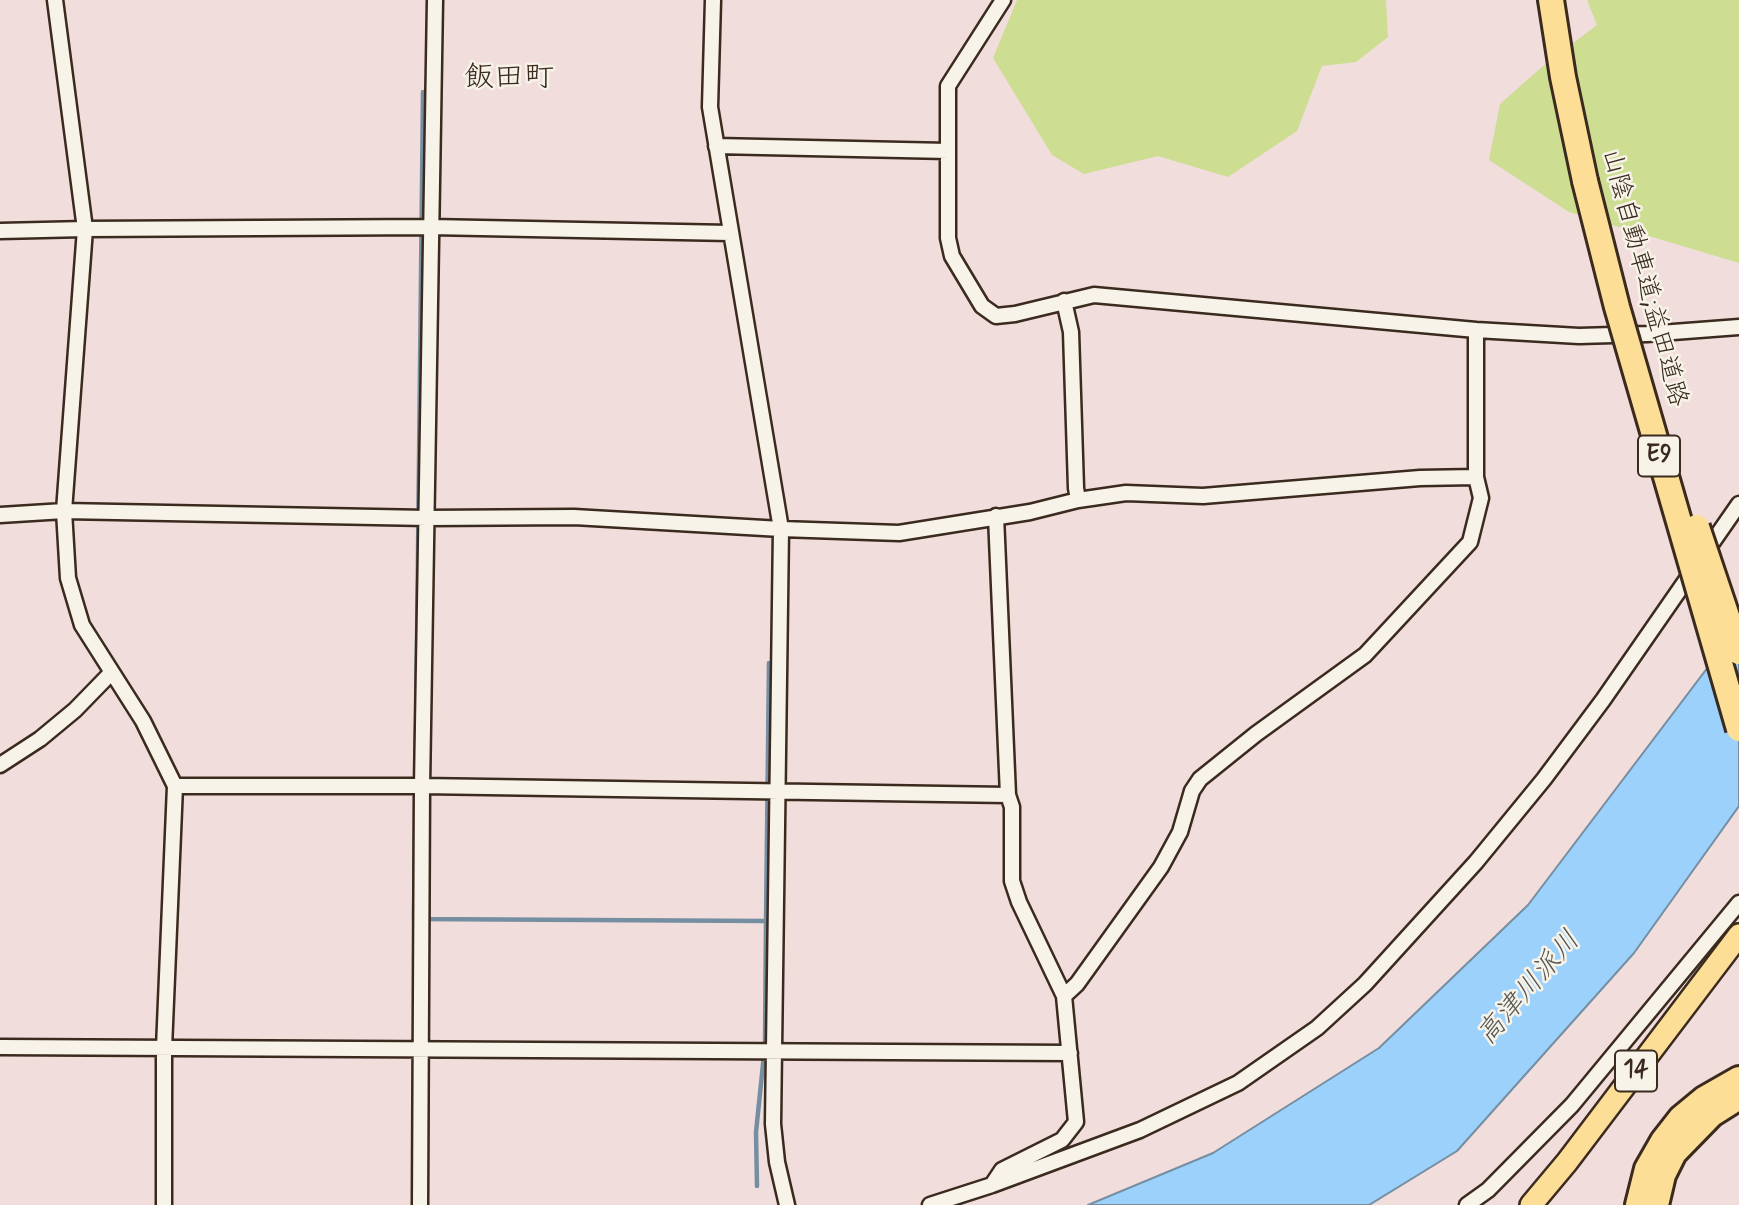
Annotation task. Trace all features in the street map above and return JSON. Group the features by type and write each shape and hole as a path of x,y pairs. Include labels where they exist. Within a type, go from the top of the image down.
{"highway":[{"name":"山陰自動車道;益田道路","path":"1551,0 1621,321 1739,729"},
{"name":"山陰自動車道;益田道路","path":"1563,0 1569,76"},
{"name":"山陰自動車道;益田道路","path":"1590,180 1739,692"},
{"path":"1656,404 1739,652"},
{"path":"1637,1205 1647,1170 1663,1141 1681,1118 1704,1099 1739,1079"},
{"path":"1656,1205 1663,1175 1674,1153 1712,1114 1739,1097"}],"main road":[{"name":"14","path":"1531,1205 1567,1162 1739,936"}],"street":[{"path":"55,0 85,229 64,511 68,578 82,625 142,721 175,786 164,1048 164,1205"},
{"path":"420,1205 422,786 435,0"},
{"path":"713,0 710,107 781,529 773,1124 777,1162 788,1205"},
{"path":"1003,0 948,86 948,238 952,257 982,306 996,316 1094,295 1476,330 1579,336 1739,327"},
{"path":"716,146 948,150"},
{"path":"0,231 431,227 730,233"},
{"path":"1064,301 1071,331 1078,500"},
{"path":"1064,996 1077,984 1161,867 1180,832 1192,791 1200,779 1256,734 1365,655 1470,542 1481,498 1476,477 1476,330"},
{"path":"0,515 64,511 427,518 574,517 899,533 1126,493 1203,496 1420,478 1476,477"},
{"path":"930,1205 1140,1130 1238,1083 1317,1028 1365,984 1476,862 1544,779 1603,700 1739,504"},
{"path":"992,1185 1002,1170 1062,1140 1076,1122 1064,996 1019,902 1012,880 1013,807 1008,795 996,516"},
{"path":"0,765 40,739 75,710 111,673"},
{"path":"175,786 422,786 1008,795"},
{"path":"1467,1205 1488,1190 1572,1105 1739,903"},
{"path":"0,1048 1069,1054"}],"green space":[{"path":"1017,0 1386,0 1388,37 1356,62 1322,66 1297,131 1228,177 1158,156 1084,174 1052,155 993,58"},
{"path":"1587,0 1739,0 1739,263 1569,212 1489,160 1500,104 1543,66 1597,25"}],"water":[{"name":"高津川派川","path":"1739,626 1739,806 1634,953 1457,1151 1369,1205 1088,1205 1213,1153 1379,1048 1528,905"}],"waterway":[{"path":"423,92 414,919 766,921 765,1045 756,1132 757,1186"},
{"path":"766,921 769,663"}],"district":[{"name":"飯田町","path":"509,80"}]}
